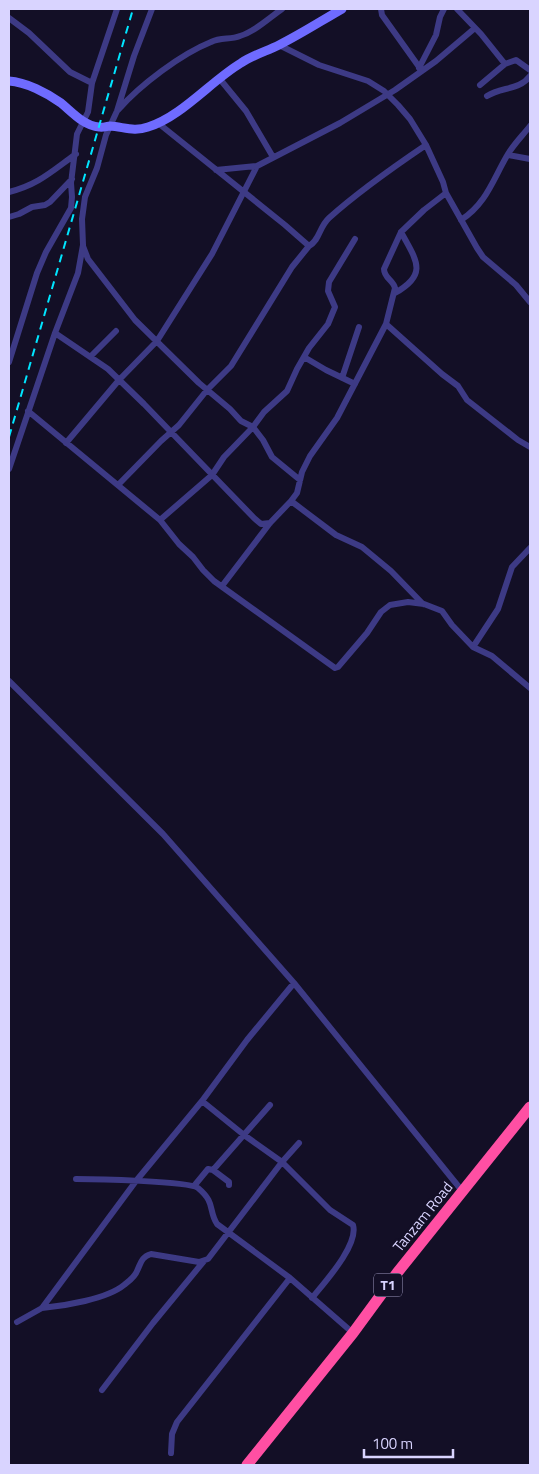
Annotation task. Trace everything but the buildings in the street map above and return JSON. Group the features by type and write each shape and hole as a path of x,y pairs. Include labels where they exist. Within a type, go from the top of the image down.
{"highway":[{"name":"Tanzam Road","path":"248,1465 353,1333 397,1273 530,1107"}],"street":[{"path":"113,9 114,18"},
{"path":"10,357 37,273 46,252 71,208 77,134 88,112 92,83 117,9"},
{"path":"9,469 55,334 78,274 83,244 82,219 85,197 97,168 134,56 152,9"},
{"path":"117,111 178,59 213,40 221,38 231,39 241,36 282,9"},
{"path":"9,81 24,84 46,94 83,121 99,127 143,129 158,123 187,104 219,78 243,62 279,46 342,9"},
{"path":"381,9 382,15 421,69"},
{"path":"421,69 436,35 444,9"},
{"path":"456,9 475,28 505,64"},
{"path":"9,18 29,33 70,72 92,83"},
{"path":"216,170 257,166 340,123 388,95 475,28"},
{"path":"279,46 319,65 368,81 388,95 410,118 426,145 446,194 483,257 516,285 530,302"},
{"path":"480,85 505,64 516,60 530,70"},
{"path":"487,96 494,92 520,85 530,76"},
{"path":"219,78 246,112 272,157"},
{"path":"158,123 308,246"},
{"path":"462,220 474,212 494,182 508,155 530,126"},
{"path":"118,485 189,414 207,390 231,366 292,267 308,246 317,240 326,220 377,179 426,145"},
{"path":"9,192 22,189 41,180 76,154"},
{"path":"508,155 530,158"},
{"path":"66,443 119,380 157,341 212,254 242,191 257,166"},
{"path":"9,217 50,202 72,179"},
{"path":"222,586 270,523 297,492 310,456 337,418 386,324 395,293 395,285 385,275 384,269 401,232 424,210 446,194"},
{"path":"395,293 411,282 417,273 416,258 401,232"},
{"path":"160,520 212,475 224,457 253,427 264,412 287,391 304,357 328,324 335,307 328,291 329,282 355,239"},
{"path":"83,244 92,265 135,320 241,421 253,427 272,457 300,480"},
{"path":"386,324 458,386 467,400 530,447"},
{"path":"342,378 359,327"},
{"path":"90,357 116,331"},
{"path":"55,334 108,369 171,431 254,518 262,524 270,523"},
{"path":"304,357 355,384"},
{"path":"28,411 92,466 160,520 203,570 222,586 335,668 338,667 381,612 390,605 408,602 424,604 442,611 472,647 492,656 530,688"},
{"path":"291,501 336,535 362,547 392,571 424,604"},
{"path":"472,647 498,609 512,567 530,548"},
{"path":"9,681 163,834 294,983 463,1192"},
{"path":"42,1308 136,1181 202,1101 246,1040 294,983"},
{"path":"202,1101 244,1135 282,1162 330,1210 353,1225 355,1231 347,1250 312,1298"},
{"path":"213,1170 270,1105"},
{"path":"102,1390 153,1323 204,1261 208,1259 282,1162 299,1143"},
{"path":"194,1186 207,1170 213,1170 229,1182 229,1185"},
{"path":"76,1179 113,1179 194,1186 210,1200 216,1222 255,1254 290,1278 353,1333"},
{"path":"16,1322 42,1308 66,1306 101,1296 122,1287 132,1278 142,1259 151,1254 199,1262 204,1261"},
{"path":"171,1453 172,1434 177,1422 290,1278"}],"railway":[{"path":"9,437 133,9"}]}
